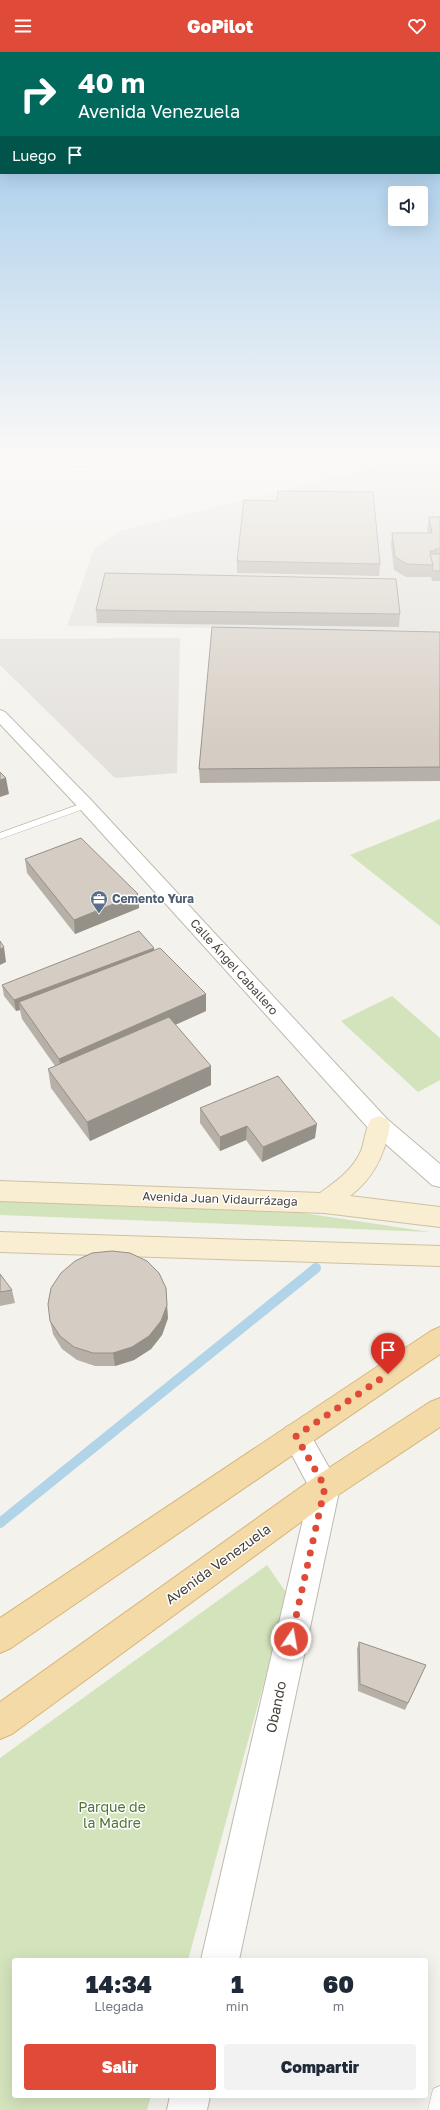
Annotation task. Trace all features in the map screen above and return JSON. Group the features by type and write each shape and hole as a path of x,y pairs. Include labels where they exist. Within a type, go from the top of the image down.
{"main road":[{"path":"324,1203 345,1188 366,1166 376,1140 379,1125"},
{"name":"Avenida Juan Vidaurrázaga","path":"0,1191 324,1203 440,1217"},
{"path":"0,1242 440,1256"},
{"path":"0,1637 440,1338"},
{"name":"Avenida Venezuela","path":"0,1722 325,1487 436,1421"}],"street":[{"name":"Calle Ángel Caballero","path":"0,715 86,805 379,1125 440,1178"},
{"path":"296,1436 325,1487"},
{"name":"Obando","path":"220,1958 325,1487"},
{"path":"187,2110 190,2098"}],"lane":[{"path":"0,836 86,805"},
{"path":"438,2110 440,2096"}],"shaded area":[{"path":"92,555 440,555 440,631 67,626"},
{"path":"180,638 177,773 115,778 0,665 0,639"}],"green space":[{"path":"440,819 440,926 350,855"},
{"path":"392,996 440,1038 440,1080 418,1092 341,1021"},
{"path":"0,1200 303,1213 430,1232 0,1215"},
{"name":"Parque de la Madre","path":"267,1565 288,1595 189,1958 12,1958 12,2098 150,2098 147,2110 0,2110 0,1758"}],"building":[{"path":"238,555 379,555 380,564 237,561"},
{"path":"395,555 431,555 433,565 407,564 395,557"},
{"path":"430,555 440,555 440,571 433,571"},
{"path":"105,573 396,579 400,614 96,610"},
{"path":"212,627 440,632 440,767 199,769"},
{"path":"0,772 6,778 0,780"},
{"path":"81,838 138,894 74,920 25,859"},
{"path":"139,931 154,948 14,1000 2,985"},
{"path":"0,941 4,947 0,949"},
{"path":"160,948 206,994 59,1059 19,1002"},
{"path":"169,1017 211,1066 87,1122 48,1069"},
{"path":"278,1076 317,1124 263,1147 247,1126 220,1137 200,1108"},
{"path":"112,1251 130,1253 147,1261 159,1273 166,1288 167,1305 161,1321 149,1336 132,1347 113,1353 93,1353 74,1347 60,1336 50,1321 48,1304 51,1288 61,1273 75,1261 92,1253"},
{"path":"0,1274 12,1290 0,1292"},
{"path":"359,1642 426,1665 408,1703 360,1684"}],"waterway":[{"path":"0,1523 316,1268"}],"place":[{"name":"Cemento Yura","path":"99,914"}],"route":[{"path":"291,1639 325,1487 296,1436 388,1374"}]}
